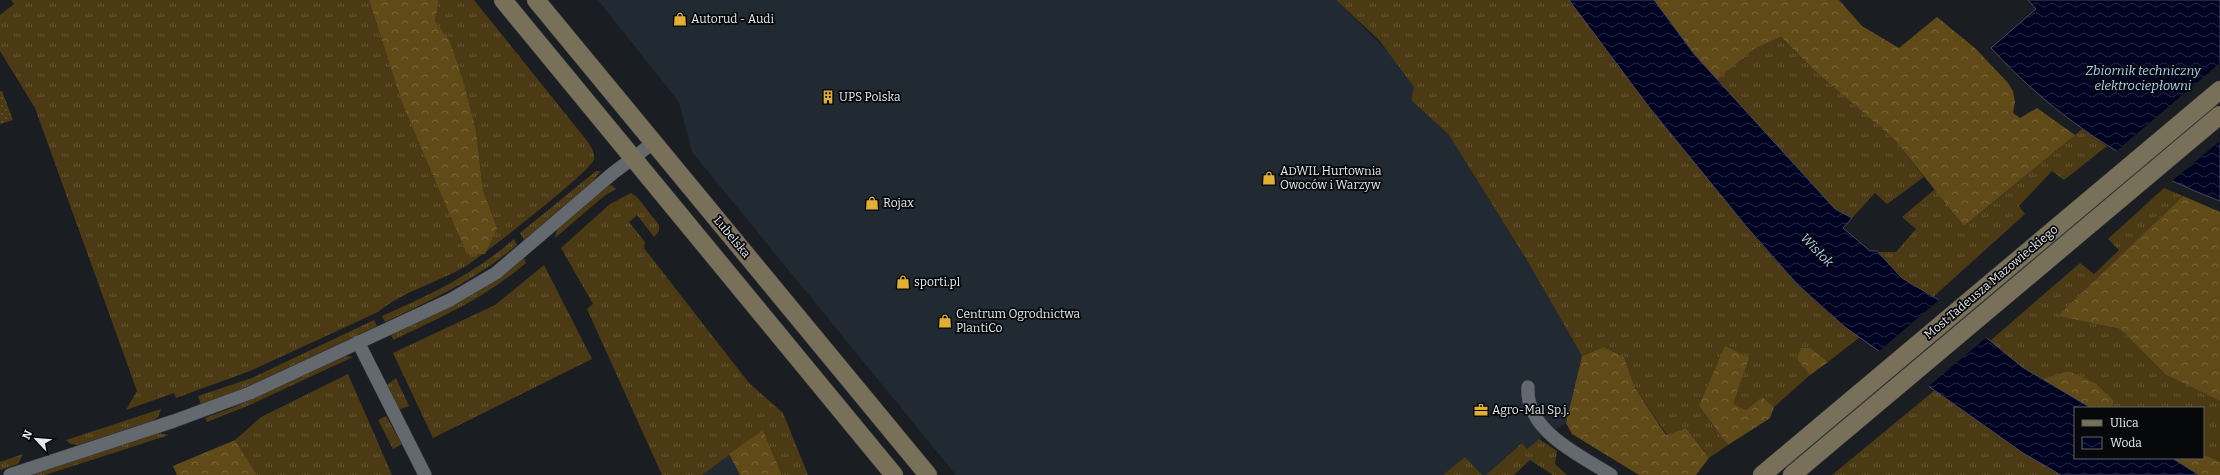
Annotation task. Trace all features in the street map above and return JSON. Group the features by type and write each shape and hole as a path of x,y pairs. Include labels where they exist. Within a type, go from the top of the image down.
{"main road":[{"path":"503,0 894,475"},
{"name":"Lubelska","path":"536,0 928,475"},
{"name":"Most Tadeusza Mazowieckiego","path":"1762,475 2220,90"},
{"name":"Most Tadeusza Mazowieckiego","path":"1792,475 2220,115"}],"street":[{"path":"10,475 174,422 250,394 450,300 496,272 632,157 653,143"},
{"path":"358,342 425,475"},
{"path":"1528,387 1527,401 1546,432 1612,475"}],"shaded area":[{"path":"598,0 1336,0 1390,54 1414,87 1411,100 1449,135 1528,262 1582,356 1566,423 1539,439 1527,449 1522,443 1486,475 1482,475 1465,458 1443,475 956,475 692,152 679,102"},
{"path":"729,454 740,475 702,475"}],"green space":[{"path":"11,0 369,0 402,103 426,156 497,228 483,190 476,130 463,80 450,41 435,21 439,0 474,0 588,142 593,150 594,159 575,180 557,196 476,259 455,272 410,292 388,304 378,312 250,371 176,398 174,393 126,410 137,391 35,108 0,51 0,15 14,4"},
{"path":"369,0 439,0 435,21 450,41 463,80 476,130 483,190 497,228 485,254 467,254 402,103"},
{"path":"1336,0 1569,0 1623,72 1765,249 1820,305 1839,322 1860,337 1828,362 1811,348 1797,359 1810,375 1774,407 1762,397 1746,410 1733,404 1699,406 1728,445 1709,458 1686,428 1667,435 1635,388 1624,357 1604,347 1582,356 1528,262 1449,135 1411,100 1414,87 1379,40"},
{"path":"1654,0 1839,0 1862,26 1899,48 1937,17 1976,49 2008,83 2013,91 2015,102 2013,113 2020,118 2037,108 2075,135 1964,226 1894,139 1816,72 1781,37 1754,49 1717,80 1694,54"},
{"path":"1781,37 1816,72 1894,139 1924,177 1887,204 1875,193 1852,218 1835,209 1717,80 1754,49"},
{"path":"0,91 2,91 13,120 0,124"},
{"path":"2082,129 2107,146 2064,180 2052,171 2019,206 2025,214 1933,297 1902,278 1877,252 1896,252 1916,229 1902,217 1935,189 1964,226"},
{"path":"596,171 601,171 591,183 524,240 520,233"},
{"path":"611,185 616,189 604,196 555,238 557,229 604,188"},
{"path":"2164,188 2183,196 2059,316 2120,329 2166,375 2220,401 2220,462 2208,456 2204,456 2204,407 2112,407 2114,401 2068,371 2042,379 2022,367 1990,341 2080,263 2094,274 2119,250 2108,239"},
{"path":"631,193 637,197 659,225 659,231 654,237 637,215 629,222 645,242 644,248 749,383 783,413 808,475 782,475 763,430 702,475 662,475 587,309 593,304 561,248 610,204"},
{"path":"2183,196 2220,212 2220,401 2166,375 2120,329 2058,316"},
{"path":"514,239 517,245 470,279 385,322 382,316 451,283 483,263"},
{"path":"524,258 526,263 495,287 446,315 393,340 391,334 444,309 476,291"},
{"path":"544,265 592,359 433,438 393,353 495,305"},
{"path":"374,320 377,326 242,389 201,405 198,396 252,378"},
{"path":"1725,346 1749,358 1733,404 1746,410 1762,397 1774,407 1770,418 1728,445 1699,406"},
{"path":"1604,347 1624,357 1635,388 1666,435 1686,428 1709,458 1696,475 1639,475 1572,434 1566,423 1582,356"},
{"path":"1801,348 1811,348 1828,362 1810,375 1797,359"},
{"path":"346,356 353,357 252,404 207,422 205,418 232,408"},
{"path":"2068,371 2095,383 2114,401 2112,407 2089,407 2042,379"},
{"path":"348,374 392,475 257,475 235,440 261,417"},
{"path":"396,378 409,406 401,409 399,409 387,385"},
{"path":"1935,390 2023,453 2061,475 1832,475"},
{"path":"161,409 158,417 152,421 78,445 71,444 66,440"},
{"path":"386,416 402,444 393,449 378,420"},
{"path":"763,430 782,475 740,475 729,454"},
{"path":"157,433 169,435 45,475 27,475"},
{"path":"1539,439 1557,451 1555,464 1567,475 1553,475 1530,460 1514,475 1486,475 1522,443 1527,449"},
{"path":"235,440 257,475 177,475 173,466"},
{"path":"23,454 18,464 0,470 0,462"},
{"path":"2204,456 2208,456 2220,462 2220,475 2199,475 2174,459 2204,459"},
{"path":"1465,457 1482,475 1443,475"}],"water":[{"name":"Wisłok","path":"1569,0 1654,0 1694,54 1835,209 1852,218 1843,228 1870,251 1877,251 1902,278 1944,303 2022,367 2089,407 2074,407 2074,459 2174,459 2199,475 2061,475 2023,453 1845,327 1798,285 1746,226 1649,107"},
{"name":"Zbiornik techniczny elektrociepłowni","path":"2028,0 2220,0 2220,201 2187,188 2156,173 2096,138 2041,96 2015,73 1991,48 2036,9"}],"pier":[{"path":"2220,63 2220,141 2171,182 2114,153"},
{"path":"1940,299 1988,336 1928,387 1878,352"}],"place":[{"name":"Autorud - Audi","path":"680,19"},
{"name":"UPS Polska","path":"828,97"},
{"name":"ADWIL Hurtownia Owoców i Warzyw","path":"1269,178"},
{"name":"Rojax","path":"872,203"},
{"name":"sporti.pl","path":"903,282"},
{"name":"Centrum Ogrodnictwa PlantiCo","path":"945,321"},
{"name":"Agro-Mal Sp.j.","path":"1481,410"}]}
